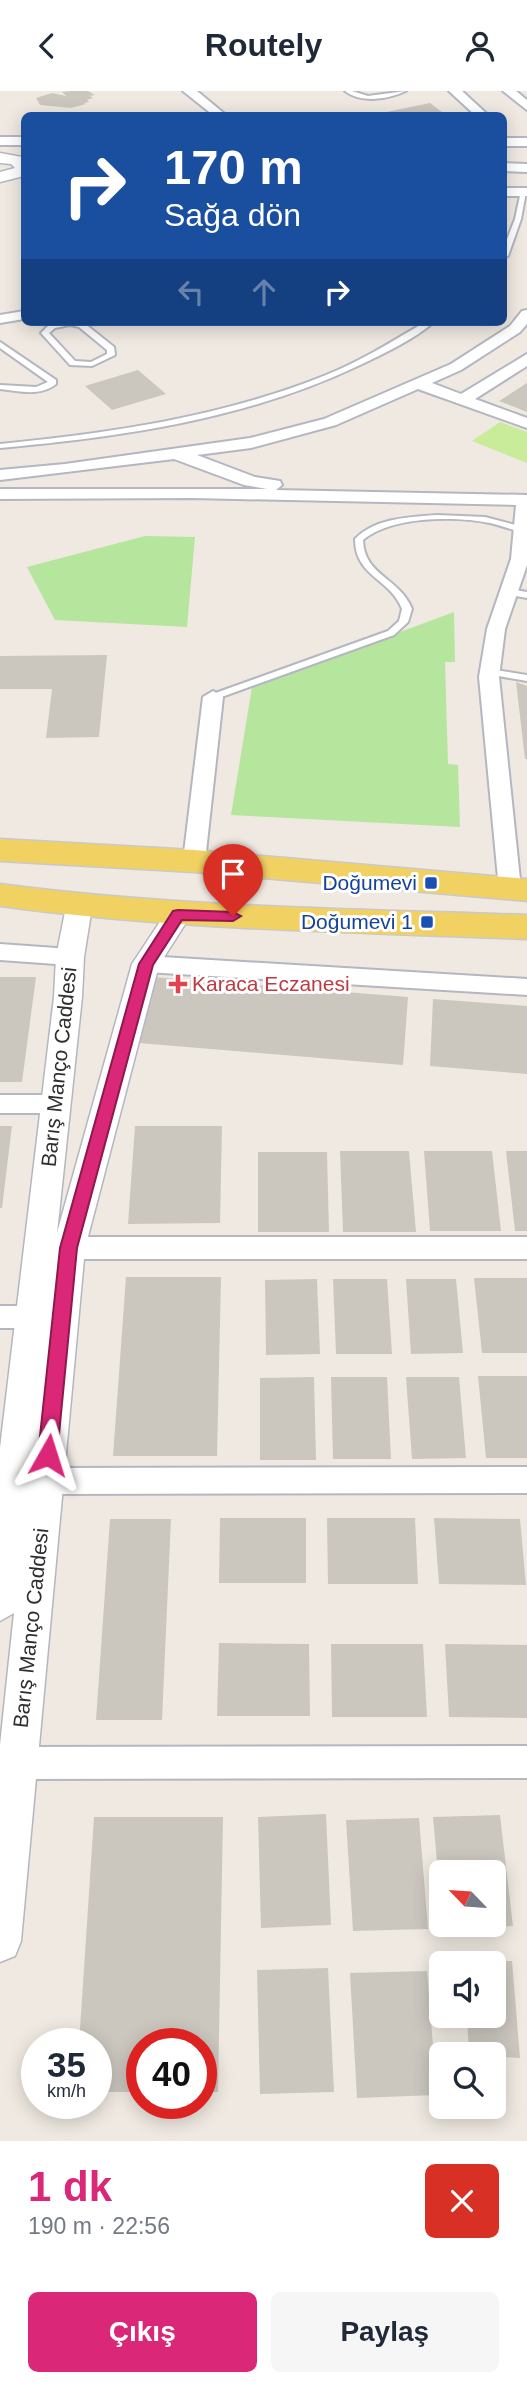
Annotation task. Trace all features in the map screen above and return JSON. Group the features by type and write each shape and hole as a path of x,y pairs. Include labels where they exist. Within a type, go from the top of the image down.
{"main road":[{"path":"0,850 194,861 518,889"},
{"path":"0,895 79,907 178,915 527,927"}],"street":[{"path":"189,91 216,112"},
{"path":"455,91 479,112"},
{"path":"509,91 527,106"},
{"path":"0,141 21,141"},
{"path":"507,141 527,142"},
{"path":"0,192 12,165"},
{"path":"507,167 527,168"},
{"path":"507,192 525,192"},
{"path":"0,475 65,469 251,443 330,422 456,367 515,329 527,314"},
{"path":"0,319 21,316"},
{"path":"462,400 527,359"},
{"path":"419,384 527,423"},
{"path":"192,493 207,484 213,468 225,457 251,443"},
{"path":"168,454 197,459 213,468 261,485 526,513"},
{"path":"145,457 135,471 138,484 148,495"},
{"path":"0,494 192,493 526,513"},
{"path":"518,889 489,672 496,629 518,594 526,513"},
{"path":"194,861 213,697"},
{"name":"Barış Manço Caddesi","path":"0,1603 3,1549 79,907"},
{"name":"Barış Manço Caddesi","path":"0,1941 69,1248 146,964 178,915"},
{"path":"0,952 71,957"},
{"path":"146,964 527,988"},
{"path":"0,1104 56,1104"},
{"path":"69,1248 527,1248"},
{"path":"0,1317 32,1317"},
{"path":"45,1481 527,1480"},
{"path":"17,1763 527,1762"}],"lane":[{"path":"348,91 367,99 404,91"},
{"path":"507,248 525,192"},
{"path":"53,326 45,334 73,363 99,363 111,355 111,349 82,326"},
{"path":"0,446 133,429 229,410 329,376 381,352 423,326"},
{"path":"0,344 52,382 40,389 0,387"},
{"path":"213,697 391,633 398,628 406,615 402,596 368,569 359,555 359,539 372,528 447,517 487,520 526,513"},
{"path":"489,672 527,678"}],"green space":[{"path":"500,422 527,432 527,463 472,441"},
{"path":"145,536 195,537 187,627 55,620 27,567"},
{"path":"454,612 455,662 445,662 448,764 458,765 460,827 231,815 252,687"}],"building":[{"path":"88,91 95,95 90,96 93,98 87,100 89,102 84,103 86,104 71,108 40,105 36,98 52,93 66,96 62,92"},
{"path":"430,103 442,112 386,112"},
{"path":"138,370 166,394 112,410 85,386"},
{"path":"527,383 527,412 499,401"},
{"path":"107,655 99,737 46,738 52,689 0,689 0,656"},
{"path":"516,682 527,686 527,759 525,759"},
{"path":"0,977 36,977 22,1082 0,1082"},
{"path":"154,977 408,997 403,1065 139,1043"},
{"path":"433,999 527,1006 527,1074 430,1066"},
{"path":"0,1126 12,1126 2,1208 0,1208"},
{"path":"135,1126 222,1126 220,1223 128,1224"},
{"path":"340,1151 409,1151 416,1232 343,1232"},
{"path":"424,1151 492,1151 501,1231 430,1231"},
{"path":"506,1151 527,1151 527,1231 515,1231"},
{"path":"258,1152 327,1152 329,1232 258,1232"},
{"path":"126,1277 221,1277 217,1456 113,1456"},
{"path":"474,1278 527,1278 527,1353 482,1353"},
{"path":"317,1279 320,1354 266,1355 265,1280"},
{"path":"333,1279 387,1279 392,1354 336,1354"},
{"path":"406,1279 456,1279 463,1353 411,1354"},
{"path":"478,1376 527,1376 527,1458 486,1458"},
{"path":"314,1377 316,1460 260,1460 260,1378"},
{"path":"331,1377 387,1377 391,1459 333,1459"},
{"path":"406,1377 459,1377 466,1458 412,1459"},
{"path":"220,1518 306,1518 306,1583 219,1583"},
{"path":"327,1518 415,1518 418,1584 328,1584"},
{"path":"434,1518 520,1519 526,1585 439,1584"},
{"path":"110,1519 171,1519 162,1720 96,1720"},
{"path":"219,1643 309,1644 310,1716 217,1716"},
{"path":"331,1644 423,1644 427,1717 332,1717"},
{"path":"445,1644 527,1645 527,1718 449,1717"},
{"path":"326,1814 331,1925 261,1928 258,1817"},
{"path":"500,1815 505,1860 437,1860 433,1817"},
{"path":"94,1817 223,1817 218,2092 217,2028 126,2028 126,2092 112,2092 112,2028 80,2028"},
{"path":"419,1818 428,1929 353,1931 346,1820"},
{"path":"506,1866 513,1926 506,1926"},
{"path":"506,1961 512,1961 520,2058 506,2057 506,2042 468,2042 468,2028 506,2028"},
{"path":"328,1968 334,2092 260,2094 257,1970"},
{"path":"427,1971 429,2028 432,2028 433,2042 429,2042 429,2095 357,2098 350,1973"}],"place":[{"name":"Doğumevi","path":"431,883"},
{"name":"Doğumevi 1","path":"427,922"},
{"name":"Karaca Eczanesi","path":"178,984"}],"route":[{"path":"48,1455 69,1248 146,964 178,915 233,916"}]}
